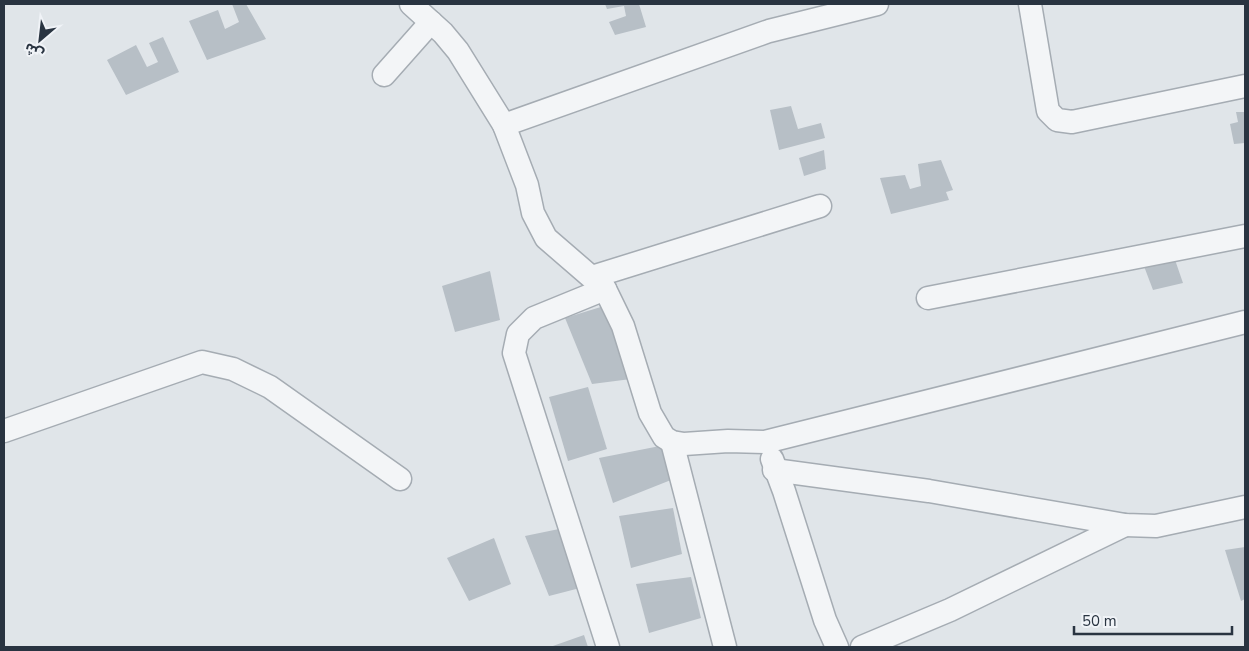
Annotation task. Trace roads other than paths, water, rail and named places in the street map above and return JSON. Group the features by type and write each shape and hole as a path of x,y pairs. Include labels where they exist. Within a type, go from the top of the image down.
{"street":[{"path":"410,4 432,22 458,51 504,125 527,185 532,213 539,227 557,250 598,283 623,326 650,413 664,437 672,442 684,444 765,442 1245,322"},
{"path":"504,125 769,31 877,4"},
{"path":"1030,4 1048,112 1057,120 1072,122 1245,86"},
{"path":"384,75 432,22"},
{"path":"608,647 514,353 518,334 534,318 598,283 820,206"},
{"path":"928,298 1245,236"},
{"path":"4,431 202,362 233,369 270,387 400,479"},
{"path":"672,442 725,647"},
{"path":"765,442 774,470 784,490 815,591 837,647"},
{"path":"774,470 929,490 1125,525 1156,526 1245,508"},
{"path":"862,647 950,610 1125,525"}]}
